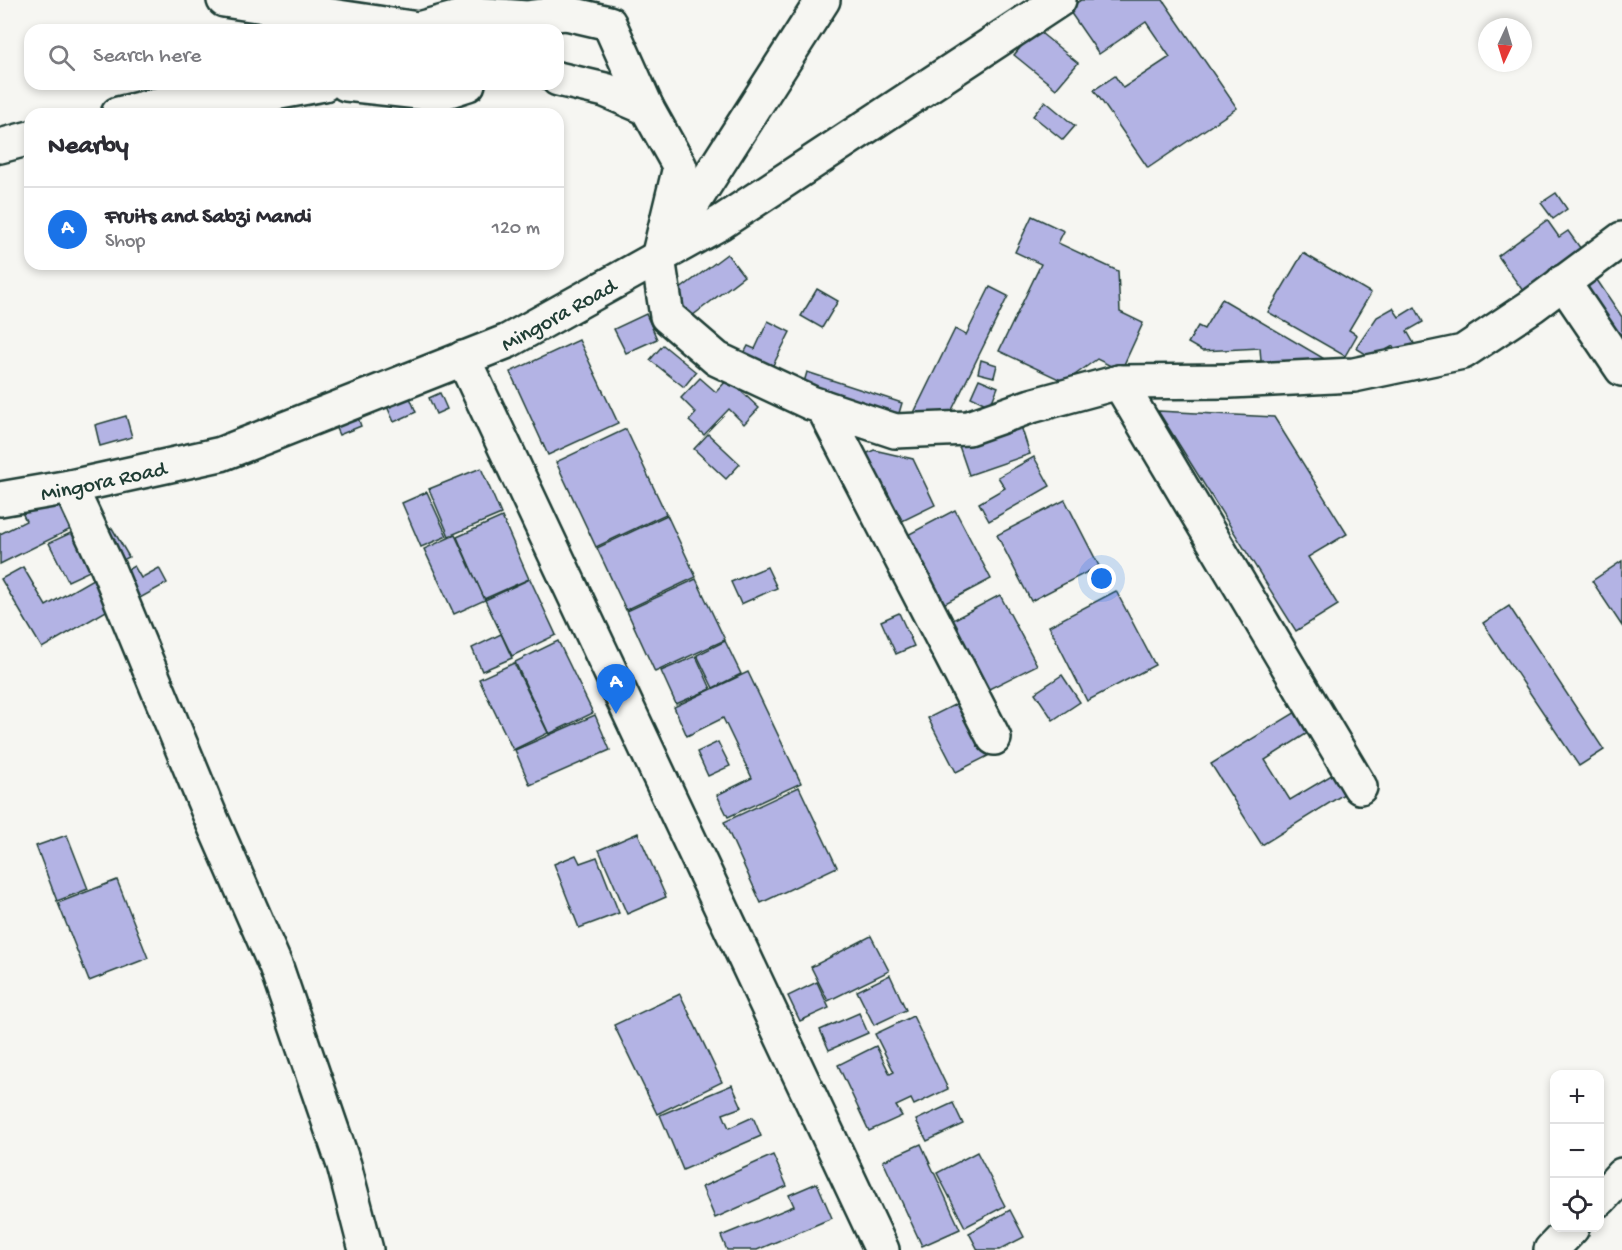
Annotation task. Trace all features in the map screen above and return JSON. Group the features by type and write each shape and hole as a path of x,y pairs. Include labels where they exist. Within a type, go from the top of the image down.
{"main road":[{"path":"224,0 385,24"},
{"path":"658,258 823,0"},
{"name":"Mingora Road","path":"0,499 70,487 221,454 508,341 720,223 1059,0"},
{"path":"436,24 473,14 526,18 562,6 609,23 647,108 680,167 658,258 668,316 717,359 823,407 895,431 968,428 1031,406 1119,382 1230,381 1354,375 1463,352 1622,239"},
{"path":"564,80 605,90 647,108"},
{"path":"144,108 169,102 241,99 291,90"},
{"path":"401,90 437,94 449,90"},
{"path":"0,146 24,140"},
{"path":"1563,282 1622,369"},
{"path":"463,358 882,1250"},
{"path":"1119,382 1360,787"},
{"path":"823,407 994,738"},
{"path":"70,487 107,566 211,818 276,967 344,1165 366,1250"},
{"path":"1604,1194 1622,1176"},
{"path":"1551,1250 1567,1232"}],"building":[{"path":"1081,0 1163,0 1237,108 1148,168 1094,90 1115,76 1123,88 1170,57 1146,22 1099,54 1068,9"},
{"path":"1036,29 1078,63 1056,89 1014,55"},
{"path":"1045,101 1075,126 1063,140 1033,116"},
{"path":"1556,193 1567,209 1553,219 1541,203"},
{"path":"1032,216 1064,231 1058,243 1118,271 1120,312 1143,323 1121,371 1097,359 1065,382 999,351 1041,264 1015,252"},
{"path":"1547,220 1559,237 1568,231 1581,249 1523,291 1498,256"},
{"path":"1303,253 1371,293 1349,330 1357,335 1345,356 1268,312"},
{"path":"727,254 744,276 684,322 667,299"},
{"path":"1591,271 1622,317 1622,339 1612,346 1570,285"},
{"path":"990,287 1008,296 948,418 910,421 955,329 966,335"},
{"path":"817,289 838,301 822,328 801,316"},
{"path":"1222,299 1328,361 1202,377 1202,364 1261,361 1260,348 1202,351 1188,343 1198,326 1204,329"},
{"path":"1415,307 1423,322 1407,331 1416,347 1399,356 1393,346 1372,358 1356,348 1377,317 1393,308 1399,317"},
{"path":"646,314 657,339 626,353 614,329"},
{"path":"768,321 790,332 769,373 741,359 748,346 755,349"},
{"path":"579,340 618,423 548,455 510,372"},
{"path":"663,345 696,372 684,387 650,360"},
{"path":"981,360 997,365 994,377 978,373"},
{"path":"807,372 902,403 897,420 802,389"},
{"path":"700,378 716,392 728,379 759,408 744,424 729,409 704,435 689,421 696,413 681,398"},
{"path":"979,379 998,387 990,406 971,397"},
{"path":"408,393 416,412 394,422 385,402"},
{"path":"440,393 447,409 436,414 429,398"},
{"path":"1158,411 1274,417 1347,534 1308,557 1338,605 1296,631"},
{"path":"356,412 361,426 339,435 333,422"},
{"path":"126,416 132,437 100,446 95,425"},
{"path":"1019,420 1030,454 969,475 957,440"},
{"path":"626,429 666,514 596,547 556,462"},
{"path":"708,434 740,464 726,479 694,449"},
{"path":"874,450 913,459 935,505 890,527 857,458"},
{"path":"1034,457 1050,486 989,521 979,503 1005,488 998,477"},
{"path":"481,468 501,514 449,536 429,489"},
{"path":"427,492 447,536 421,547 402,503"},
{"path":"1065,500 1099,566 1031,601 997,535"},
{"path":"62,502 75,527 0,564 0,534 26,521 20,508"},
{"path":"955,510 991,579 936,608 900,539"},
{"path":"667,515 696,577 626,610 597,548"},
{"path":"502,517 529,579 484,599 457,537"},
{"path":"112,528 129,557 117,563 101,534"},
{"path":"75,531 94,569 68,581 49,543"},
{"path":"455,535 485,600 454,614 424,549"},
{"path":"1622,561 1622,626 1592,581"},
{"path":"134,566 141,578 159,568 167,583 140,598 125,571"},
{"path":"23,567 46,606 98,576 115,606 42,648 1,579"},
{"path":"767,567 777,588 741,604 731,582"},
{"path":"530,579 556,635 512,656 485,600"},
{"path":"696,579 725,640 655,672 627,611"},
{"path":"1116,591 1155,665 1087,701 1049,626"},
{"path":"1000,595 1037,665 985,691 949,622"},
{"path":"1509,606 1604,750 1579,766 1483,623"},
{"path":"899,613 914,646 896,654 881,621"},
{"path":"501,634 512,658 482,671 472,648"},
{"path":"558,641 593,713 549,734 515,662"},
{"path":"725,641 741,674 713,688 697,655"},
{"path":"696,656 711,689 676,704 661,671"},
{"path":"514,663 548,733 513,750 479,679"},
{"path":"748,672 801,783 728,817 717,795 752,778 723,718 687,736 674,707"},
{"path":"1062,675 1080,702 1053,720 1035,693"},
{"path":"968,698 996,752 956,772 928,718"},
{"path":"1301,709 1314,729 1265,760 1290,800 1340,770 1352,789 1262,845 1211,764"},
{"path":"595,715 610,750 530,785 515,750"},
{"path":"718,742 730,766 708,776 697,752"},
{"path":"799,787 837,867 761,903 724,822"},
{"path":"638,833 666,897 627,914 599,850"},
{"path":"67,835 88,889 57,901 36,846"},
{"path":"576,855 580,863 597,857 619,913 579,928 554,864"},
{"path":"117,880 148,958 89,981 58,903"},
{"path":"871,936 889,971 828,1001 811,967"},
{"path":"890,975 906,1010 874,1025 857,991"},
{"path":"817,982 829,1008 800,1021 788,996"},
{"path":"680,994 722,1082 657,1114 614,1025"},
{"path":"859,1013 868,1033 829,1050 820,1030"},
{"path":"913,1016 948,1089 914,1105 911,1099 896,1106 902,1116 869,1131 838,1065 876,1046 890,1074 894,1072 875,1034"},
{"path":"732,1085 742,1107 723,1114 729,1128 753,1117 761,1136 683,1170 660,1115"},
{"path":"953,1103 963,1124 927,1141 916,1120"},
{"path":"921,1144 960,1229 922,1246 883,1161"},
{"path":"977,1152 1005,1206 965,1227 937,1173"},
{"path":"773,1155 787,1186 715,1218 702,1187"},
{"path":"817,1183 832,1218 757,1250 727,1250 721,1236 794,1206 789,1195"},
{"path":"1010,1210 1024,1237 999,1250 978,1250 969,1233"}],"place":[{"name":"Fruits and Sabzi Mandi","path":"616,714"}]}
